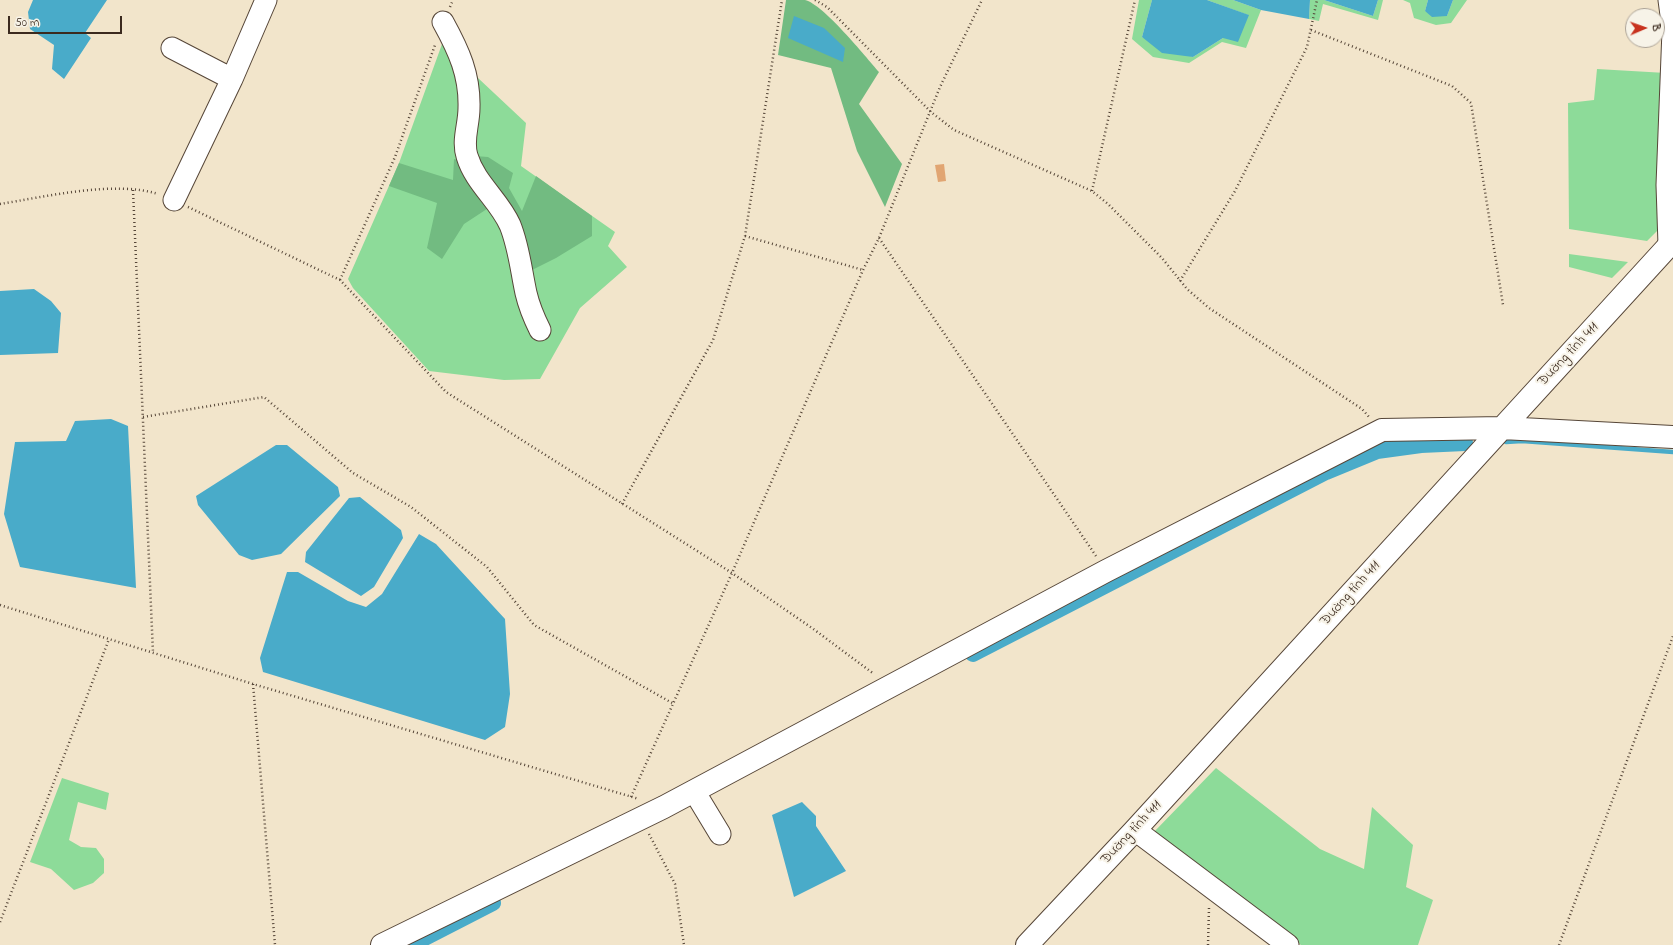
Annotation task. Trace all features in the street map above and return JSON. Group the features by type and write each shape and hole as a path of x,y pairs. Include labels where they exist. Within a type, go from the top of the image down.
{"main road":[{"name":"Đường tỉnh 411","path":"1027,945 1135,830 1671,243"},
{"path":"382,945 664,807 697,797 890,686 1106,571 1382,430 1502,428 1673,438"}],"street":[{"path":"174,200 232,79 266,0"},
{"path":"1669,0 1672,30 1667,185 1671,243"},
{"path":"443,22 459,50 466,76 469,109 464,142 467,157 481,185 505,214 517,245 531,310 540,330"},
{"path":"172,48 232,79"},
{"path":"697,797 720,834"},
{"path":"1135,830 1210,888 1288,945"}],"path":[{"path":"340,280 395,157 443,22 453,0"},
{"path":"622,504 713,340 745,236 782,0"},
{"path":"815,0 827,7 931,112 954,130 1092,191 1108,204 1162,258 1180,281 1209,308 1362,409 1382,430"},
{"path":"631,797 732,573 862,270 879,238 940,87 982,0"},
{"path":"1092,191 1135,0"},
{"path":"1180,281 1235,191 1307,47 1317,0"},
{"path":"1311,30 1452,86 1471,103 1503,305"},
{"path":"133,190 153,653"},
{"path":"0,204 66,194 133,190 156,194 174,200 340,280 446,392 732,573 812,628 890,686"},
{"path":"745,236 862,270"},
{"path":"879,238 1106,571"},
{"path":"143,417 264,397 353,473 411,507 487,567 534,626 674,704"},
{"path":"0,605 253,684 664,807"},
{"path":"1559,945 1673,636"},
{"path":"0,922 110,639"},
{"path":"253,684 275,945"},
{"path":"641,818 675,884 684,945"},
{"path":"1208,945 1210,888"}],"green space":[{"path":"786,0 805,0 813,4 844,32 879,72 859,104 902,164 885,207 857,151 831,68 778,55"},
{"path":"1139,0 1152,0 1142,37 1193,57 1223,38 1248,15 1207,0 1233,0 1261,10 1246,48 1222,42 1189,63 1153,57 1132,39"},
{"path":"1310,0 1324,0 1373,16 1378,0 1383,0 1378,20 1323,4 1319,21 1309,19"},
{"path":"1403,0 1428,0 1425,11 1447,16 1453,0 1467,0 1451,23 1436,25 1414,18 1410,3"},
{"path":"446,33 456,35 478,78 526,123 521,166 615,232 608,246 627,267 580,308 540,379 504,380 429,371 353,288 348,279 399,163"},
{"path":"1597,69 1666,73 1662,226 1647,241 1569,229 1568,103 1594,100"},
{"path":"474,156 488,157 513,173 509,188 522,211 536,176 592,216 592,236 556,258 532,270"},
{"path":"454,159 462,161 490,207 464,224 442,259 427,248 437,203 389,186 399,163 453,180"},
{"path":"1569,254 1628,262 1612,278 1569,267"},
{"path":"1216,768 1320,849 1364,869 1372,807 1413,845 1406,887 1433,900 1418,945 1301,945 1152,834"},
{"path":"62,778 109,793 106,810 78,802 69,840 81,847 96,848 104,859 104,873 93,883 74,890 51,869 30,862"}],"water":[{"path":"33,0 107,0 85,33 91,38 64,79 52,69 54,45 30,29 28,12"},
{"path":"1152,0 1207,0 1249,15 1238,42 1223,38 1193,57 1162,53 1142,37"},
{"path":"1233,0 1310,0 1309,19 1261,10"},
{"path":"1324,0 1378,0 1373,16"},
{"path":"1428,0 1453,0 1447,16 1432,17 1425,11"},
{"path":"794,16 824,28 845,48 843,62 788,38"},
{"path":"34,289 51,301 61,313 58,353 0,355 0,291"},
{"path":"111,419 128,426 136,588 20,567 4,514 15,442 66,441 75,421"},
{"path":"276,445 287,445 338,487 340,496 281,554 252,560 239,555 198,505 196,496"},
{"path":"360,497 401,530 403,538 374,587 361,596 305,562 306,552 349,498"},
{"path":"419,534 436,544 505,619 510,694 505,727 485,740 263,672 260,658 287,572 298,572 348,601 366,607 382,594"},
{"path":"802,802 816,816 816,826 846,871 794,897 772,815"}],"building":[{"path":"944,164 946,181 938,182 935,165"}],"waterway":[{"path":"1506,442 1522,441 1673,452"},
{"path":"973,654 1326,472 1377,451 1421,445 1465,443"},
{"path":"411,945 493,903"}]}
